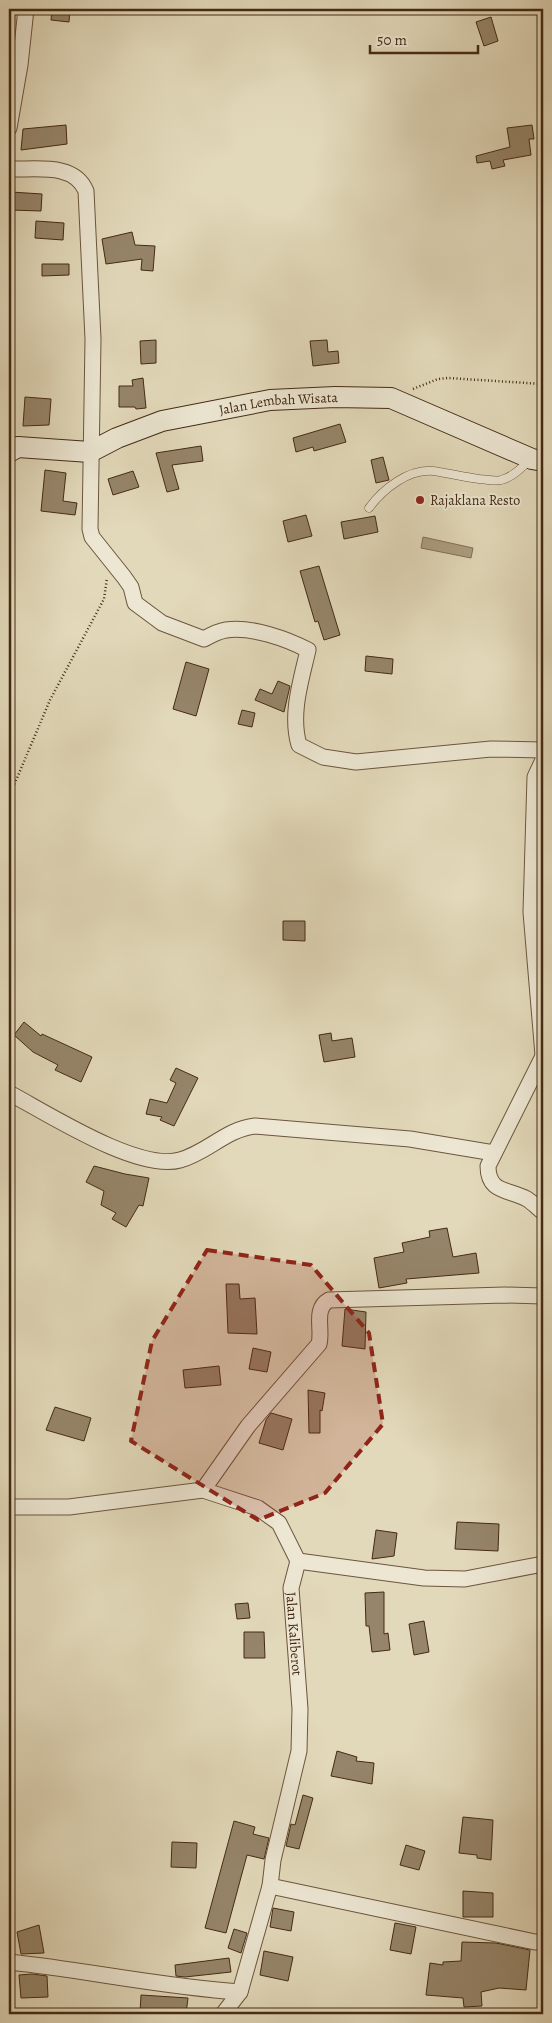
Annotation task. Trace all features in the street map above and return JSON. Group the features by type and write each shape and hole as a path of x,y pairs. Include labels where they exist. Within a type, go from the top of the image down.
{"street":[{"path":"9,128 20,65 26,9"},
{"path":"9,169 61,171 73,174 82,181 86,191 93,323 90,529 92,537 131,587 135,603 162,623 204,638 224,630 235,629 284,638 308,650 298,697 294,729 299,745 323,757 356,762 491,749 543,750"},
{"name":"Jalan Lembah Wisata","path":"90,452 117,438 162,421 270,400 335,397 391,398 537,460"},
{"path":"9,452 18,447 90,452"},
{"path":"543,760 535,777 531,912 543,1056 488,1166 488,1178 494,1186 528,1200 543,1212"},
{"path":"9,1093 120,1151 145,1160 164,1162 180,1160 243,1128 255,1126 410,1139 494,1153"},
{"path":"203,1490 248,1426 319,1344 322,1335 320,1310 323,1303 329,1300 505,1295 543,1296"},
{"path":"9,1507 79,1506 203,1490 258,1508 280,1523 298,1561 424,1578 465,1579 543,1564"},
{"name":"Jalan Kaliberot","path":"224,2014 240,1992 270,1886 273,1860 299,1751 300,1709 291,1588 298,1561"},
{"path":"270,1886 543,1942"},
{"path":"9,1962 195,1989 240,1992"}],"lane":[{"path":"369,508 377,497 393,484 411,475 432,471 461,477 500,480 515,474 537,460"}],"path":[{"path":"391,398 438,379 448,378 543,384"},
{"path":"9,796 50,700 104,599 107,575"}],"highlighted area":[{"path":"207,1250 311,1265 369,1333 383,1424 325,1493 258,1520 131,1441 152,1341"}],"shaded area":[{"path":"423,537 473,548 471,558 421,548"}],"building":[{"path":"52,9 70,9 69,22 51,20"},
{"path":"491,17 498,41 484,46 476,22"},
{"path":"66,125 67,144 21,150 23,129"},
{"path":"532,125 534,139 529,139 531,155 503,160 505,166 492,169 490,161 477,163 476,156 510,147 507,128"},
{"path":"11,192 42,194 41,211 11,210"},
{"path":"36,221 64,223 63,240 35,238"},
{"path":"132,232 135,245 155,246 153,271 141,270 142,259 106,264 102,239"},
{"path":"42,264 69,264 69,275 42,276"},
{"path":"156,340 156,363 141,364 140,341"},
{"path":"327,340 328,352 338,351 339,363 313,366 310,341"},
{"path":"143,378 146,408 119,407 119,386 133,386 132,380"},
{"path":"25,397 51,399 49,425 23,426"},
{"path":"340,424 346,442 314,451 313,447 296,452 293,438"},
{"path":"201,446 203,461 172,465 179,489 167,492 156,453"},
{"path":"383,457 389,480 376,483 371,460"},
{"path":"45,470 66,473 63,501 77,503 75,515 41,511"},
{"path":"133,471 139,487 113,495 108,479"},
{"path":"306,515 312,536 288,542 283,521"},
{"path":"375,516 378,532 344,539 341,522"},
{"path":"319,566 340,635 324,640 318,621 315,622 300,571"},
{"path":"366,656 393,659 392,674 365,671"},
{"path":"186,662 209,669 196,716 173,709"},
{"path":"278,681 290,686 284,712 255,700 260,689 272,694"},
{"path":"242,710 255,713 252,727 238,724"},
{"path":"283,921 305,921 305,941 283,940"},
{"path":"24,1022 41,1036 42,1034 92,1057 81,1082 55,1070 58,1065 33,1052 14,1035"},
{"path":"331,1033 332,1041 352,1038 355,1057 324,1062 319,1035"},
{"path":"176,1068 198,1078 174,1126 160,1120 162,1117 146,1114 150,1099 167,1103 176,1083 170,1080"},
{"path":"94,1166 149,1178 143,1206 139,1205 126,1227 112,1219 116,1213 101,1205 104,1191 86,1182"},
{"path":"447,1228 453,1257 476,1253 479,1273 406,1279 407,1283 379,1288 374,1258 404,1252 402,1243 430,1237 429,1231"},
{"path":"226,1284 239,1284 240,1299 255,1298 257,1334 228,1333"},
{"path":"345,1309 366,1312 365,1349 342,1346"},
{"path":"253,1348 271,1352 267,1372 249,1369"},
{"path":"219,1366 221,1385 185,1388 183,1370"},
{"path":"308,1390 325,1393 322,1411 320,1410 320,1433 309,1433"},
{"path":"55,1407 91,1418 84,1441 46,1430"},
{"path":"271,1413 292,1419 283,1450 259,1443 266,1420"},
{"path":"457,1522 499,1524 498,1551 455,1549"},
{"path":"376,1530 397,1533 394,1556 372,1559"},
{"path":"384,1592 384,1634 388,1633 390,1650 372,1652 369,1626 366,1626 365,1593"},
{"path":"248,1603 250,1618 237,1619 235,1604"},
{"path":"424,1621 429,1652 414,1655 409,1624"},
{"path":"244,1632 264,1632 265,1658 244,1658"},
{"path":"337,1751 357,1757 356,1761 374,1763 372,1784 331,1776"},
{"path":"303,1795 313,1798 299,1849 286,1846 291,1824 295,1825"},
{"path":"463,1817 493,1820 491,1860 477,1858 477,1855 459,1853"},
{"path":"234,1821 255,1827 253,1834 269,1838 264,1859 247,1855 226,1933 205,1928"},
{"path":"172,1842 197,1843 196,1868 171,1867"},
{"path":"406,1845 425,1851 419,1870 400,1865"},
{"path":"463,1891 493,1893 493,1917 463,1917"},
{"path":"273,1908 294,1912 291,1931 270,1927"},
{"path":"395,1923 416,1927 411,1954 390,1950"},
{"path":"39,1925 44,1953 21,1954 17,1932"},
{"path":"234,1929 247,1933 241,1953 228,1948"},
{"path":"462,1942 496,1943 530,1950 526,1990 499,1988 481,1992 482,2006 464,2007 463,1998 426,1995 430,1963 443,1965 443,1962 461,1961"},
{"path":"264,1951 293,1957 288,1981 260,1975"},
{"path":"229,1958 231,1972 185,1977 176,1976 175,1965"},
{"path":"19,1975 47,1976 48,1997 21,1998"},
{"path":"141,1995 188,1998 186,2014 140,2013"}],"place":[{"name":"Rajaklana Resto","path":"420,500"}]}
